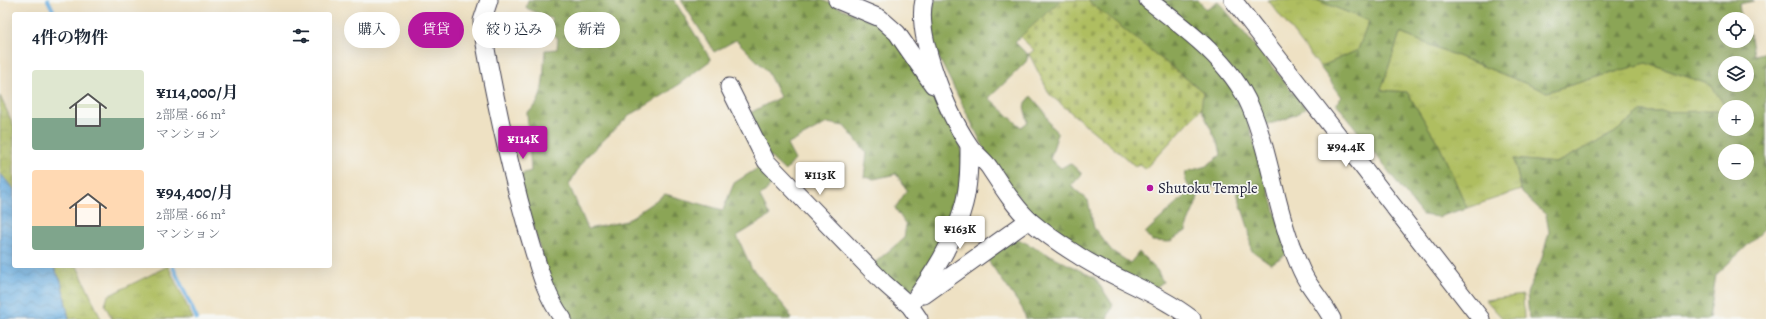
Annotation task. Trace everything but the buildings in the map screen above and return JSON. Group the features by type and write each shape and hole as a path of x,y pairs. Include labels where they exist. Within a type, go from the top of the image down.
{"street":[{"path":"489,0 482,21 483,33 511,174 542,278 554,305 563,319"},
{"path":"837,0 880,18 897,33 950,110 969,146 984,160 1013,202 1029,220 1077,255 1160,297 1192,319"},
{"path":"924,0 922,14 924,39 950,110"},
{"path":"1148,0 1209,50 1234,79 1249,105 1260,134 1282,220 1298,262 1306,279 1332,319"},
{"path":"1233,0 1481,319"},
{"path":"728,87 766,161 914,313"},
{"path":"914,313 958,225 965,203 969,146"},
{"path":"914,313 971,260 1029,220"}],"green space":[{"path":"528,0 674,0 711,60 667,93 629,116 584,159 569,185 588,229 626,221 665,194 723,210 734,183 761,166 775,181 760,197 770,216 737,236 751,267 789,312 791,319 573,319 564,314 551,285 517,175 531,171 527,112 538,102 541,94 545,50 557,49 558,38 556,37 556,12 535,12 526,8"},
{"path":"681,0 822,0 874,22 898,41 938,101 960,144 965,161 961,203 923,282 910,290 903,291 872,265 904,238 906,225 895,208 907,190 896,174 874,179 864,177 867,153 844,126 827,123 787,145 795,160 785,171 770,157 748,114 780,97 767,71 736,40 714,52"},
{"path":"935,0 1061,0 1015,42 1029,54 1026,62 989,98 1021,127 1028,122 1024,107 1031,96 1044,111 1051,126 1058,133 1050,159 1061,168 1070,163 1082,174 1071,186 1088,200 1094,228 1112,251 1130,263 1139,252 1157,270 1163,282 1154,289 1079,250 1034,217 990,160 933,46 929,19"},
{"path":"1061,0 1087,0 1203,92 1201,109 1145,169 1139,164 1135,166 1050,95 1029,54 1034,50 1020,37"},
{"path":"1087,0 1138,0 1182,33 1211,59 1243,106 1288,253 1271,264 1251,250 1249,230 1236,190 1213,186 1199,189 1197,201 1186,231 1169,242 1152,241 1145,233 1191,190 1185,180 1186,172 1206,166 1221,155 1219,145 1201,109 1203,92"},
{"path":"1159,0 1198,0 1206,9 1218,1 1306,108 1285,119 1262,125"},
{"path":"1268,0 1317,0 1369,21 1358,50 1320,67"},
{"path":"1317,0 1753,0 1754,1 1739,4 1740,12 1718,12 1718,48 1753,48 1754,55 1766,52 1766,228 1716,275 1709,319 1529,319 1527,293 1542,258 1549,232 1546,215 1522,193 1514,159 1556,163 1614,133 1641,112 1718,111 1718,136 1754,136 1754,100 1721,100 1711,85 1646,63 1547,92 1400,33 1381,90 1407,92 1439,145 1467,208 1438,217 1422,215 1336,103 1342,97 1320,67 1358,50 1369,21"},
{"path":"1400,33 1547,92 1646,63 1711,85 1721,100 1718,100 1718,111 1641,112 1614,133 1556,163 1514,159 1521,190 1467,208 1439,145 1407,92 1381,90"},
{"path":"0,96 12,122 12,188 0,173"},
{"path":"1016,238 1095,278 1113,305 1107,319 1026,319 1022,308 987,259"},
{"path":"54,268 78,268 101,319 69,319 61,281"},
{"path":"164,268 169,268 193,319 112,319 105,305 108,296"},
{"path":"1523,295 1524,319 1503,319 1486,300"}],"water":[{"path":"0,173 12,188 12,268 54,268 61,281 69,319 0,319"}],"waterway":[{"path":"48,0 54,12"},
{"path":"173,268 197,319"}],"place":[{"name":"Shutoku Temple","path":"1150,188"}]}
